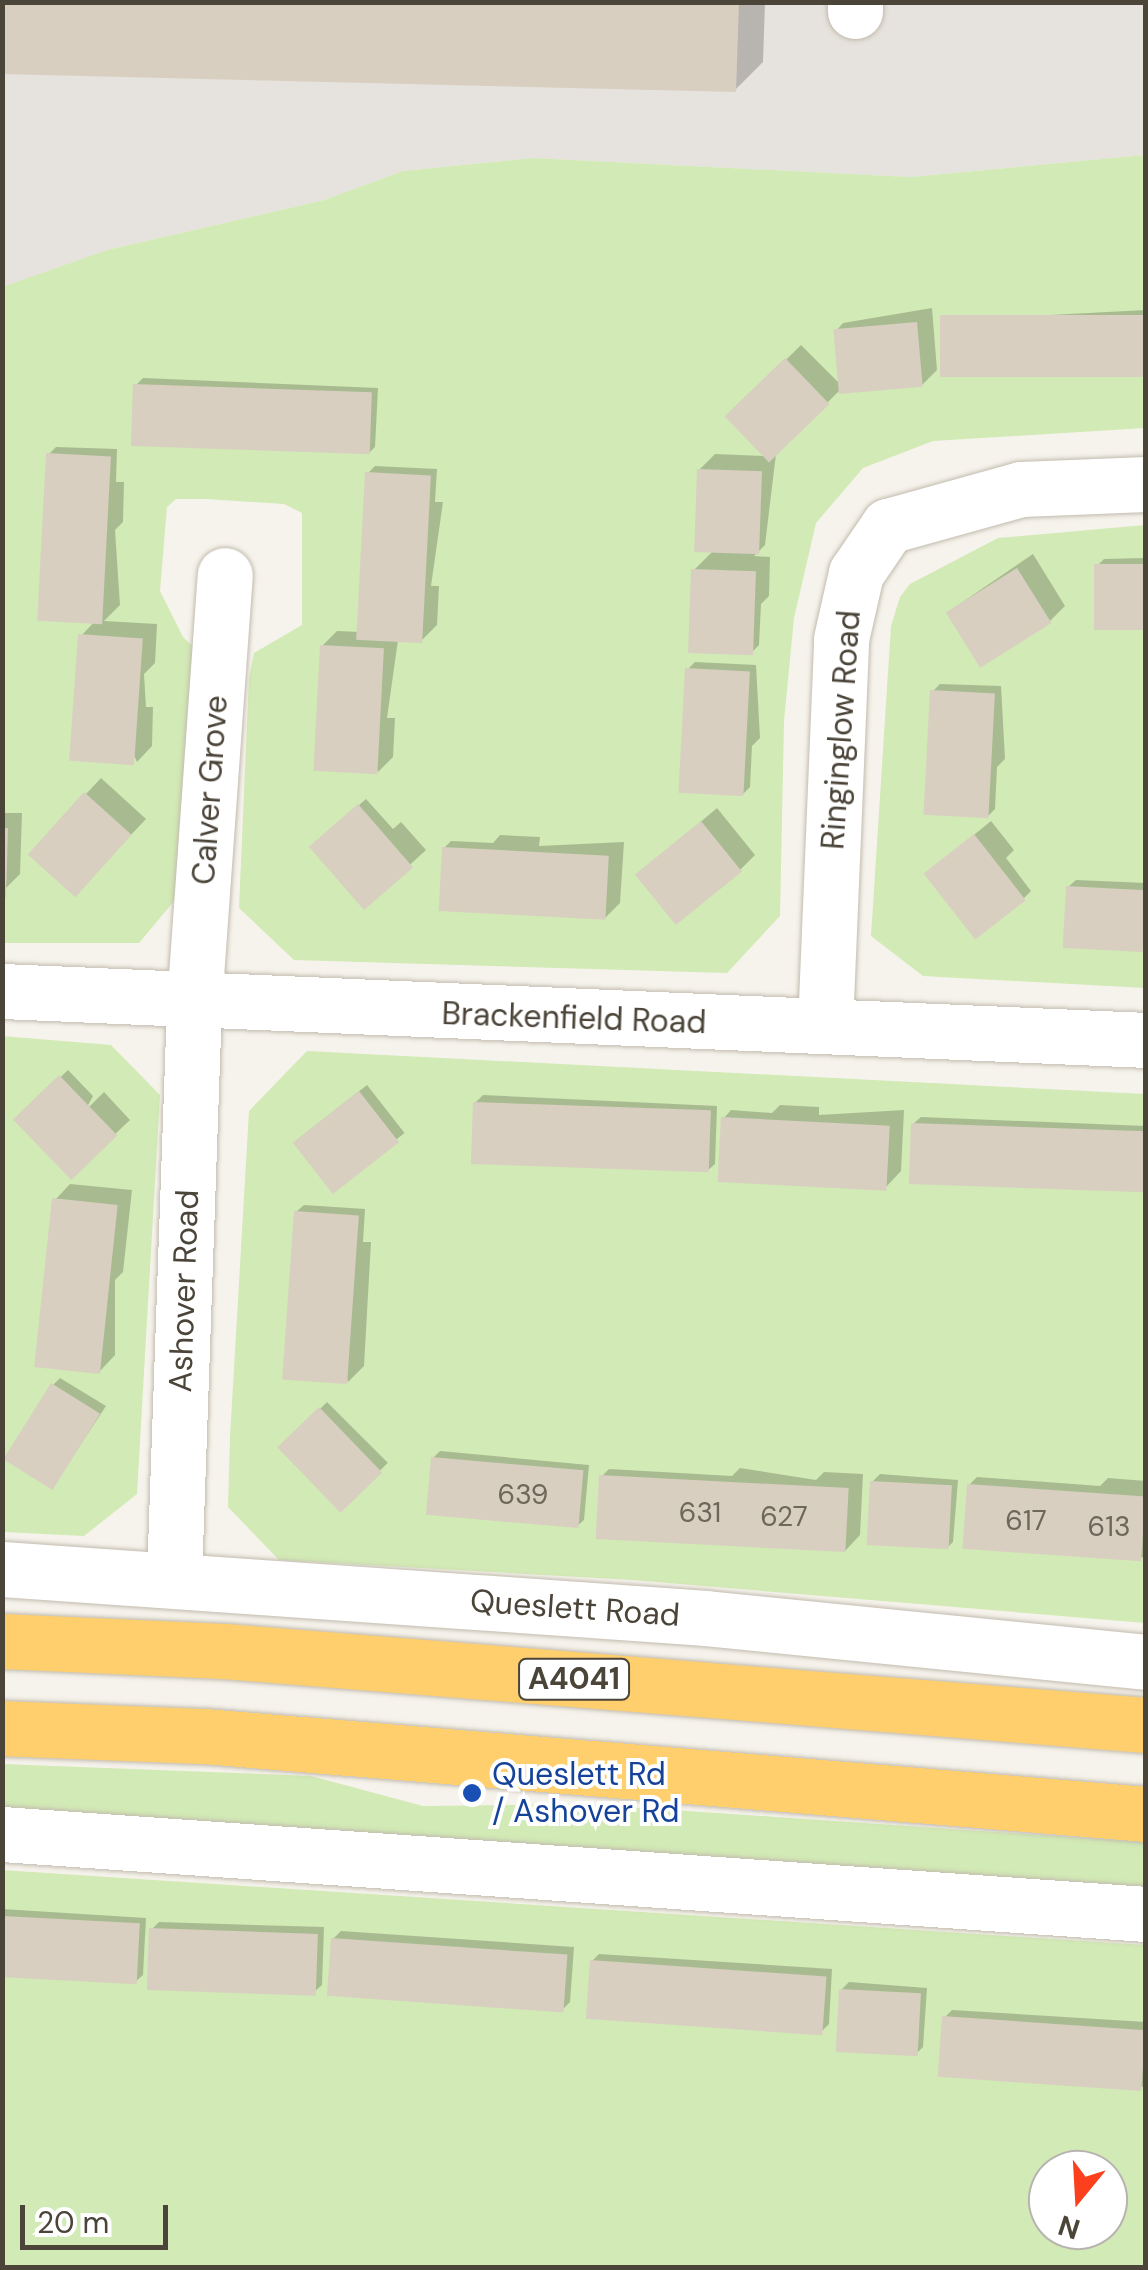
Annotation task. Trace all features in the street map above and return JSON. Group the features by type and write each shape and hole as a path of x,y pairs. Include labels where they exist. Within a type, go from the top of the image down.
{"highway":[{"name":"A4041","path":"2,1641 224,1651 1146,1724"},
{"path":"2,1728 204,1736 1146,1814"}],"street":[{"name":"Ringinglow Road","path":"824,1026 841,639 856,573 888,526 1021,489 1146,484"},
{"name":"Calver Grove","path":"194,1004 226,575"},
{"name":"Brackenfield Road","path":"2,991 194,1004 1146,1040"},
{"name":"Ashover Road","path":"174,1577 194,1004"},
{"name":"Queslett Road","path":"2,1569 174,1577 1146,1662"},
{"path":"2,1834 1146,1914"}],"shaded area":[{"path":"2,3 1145,3 1145,155 910,177 533,158 403,171 324,200 107,250 3,287"}],"green space":[{"path":"1145,155 1145,428 933,441 863,468 816,523 794,618 784,721 780,916 727,973 294,960 239,908 249,677 254,653 302,625 302,513 284,504 205,499 176,499 167,507 160,591 183,637 201,654 190,882 139,943 3,943 2,287 107,250 324,200 403,171 533,158 910,177"},
{"path":"1145,525 1145,988 923,976 871,936 891,626 900,597 910,584 998,538"},
{"path":"2,1036 111,1045 160,1095 137,1494 84,1536 3,1532"},
{"path":"307,1051 1145,1094 1145,1623 632,1580 279,1560 228,1507 230,1437 249,1111"},
{"path":"3,1764 311,1776 423,1806 585,1804 1145,1842 1145,1897 3,1819"},
{"path":"2,1870 1145,1945 1145,2267 3,2267"}],"building":[{"path":"2,2 739,2 736,92 2,74"},
{"path":"940,315 1146,315 1146,377 940,377"},
{"path":"917,322 923,387 839,394 833,329"},
{"path":"785,358 829,404 769,462 725,416"},
{"path":"133,384 372,392 370,454 131,446"},
{"path":"46,453 111,456 102,624 37,621"},
{"path":"697,469 762,471 759,554 694,552"},
{"path":"365,472 431,475 422,643 356,640"},
{"path":"1094,564 1146,564 1146,630 1094,630"},
{"path":"1017,568 1051,623 980,668 946,613"},
{"path":"691,569 756,571 753,655 688,653"},
{"path":"78,634 143,639 134,765 69,761"},
{"path":"320,645 384,648 377,774 313,771"},
{"path":"685,668 750,671 743,796 678,793"},
{"path":"930,690 995,693 988,818 923,815"},
{"path":"84,792 132,835 75,897 28,854"},
{"path":"358,804 413,867 364,910 309,847"},
{"path":"701,821 742,872 676,925 635,874"},
{"path":"2,828 8,828 6,898 2,898"},
{"path":"974,834 1026,900 975,940 924,873"},
{"path":"442,847 609,856 605,920 439,911"},
{"path":"1066,886 1146,890 1143,952 1063,948"},
{"path":"59,1075 117,1135 71,1180 13,1119"},
{"path":"359,1091 399,1142 333,1194 293,1143"},
{"path":"473,1102 711,1110 709,1172 471,1164"},
{"path":"721,1117 890,1126 886,1191 718,1182"},
{"path":"911,1123 1146,1131 1144,1192 909,1184"},
{"path":"52,1198 118,1205 100,1374 34,1367"},
{"path":"294,1211 359,1216 347,1384 282,1380"},
{"path":"51,1383 100,1414 52,1490 3,1459"},
{"path":"319,1407 382,1472 340,1513 277,1447"},
{"path":"431,1457 583,1470 578,1528 426,1515"},
{"path":"599,1475 849,1488 845,1552 596,1539"},
{"path":"870,1481 952,1485 949,1549 867,1545"},
{"path":"967,1484 1146,1496 1141,1561 962,1549"},
{"path":"2,1916 140,1923 137,1984 2,1977"},
{"path":"149,1928 318,1934 316,1996 147,1990"},
{"path":"331,1938 567,1955 563,2012 327,1996"},
{"path":"590,1960 826,1977 822,2035 586,2019"},
{"path":"839,1989 921,1993 918,2056 836,2052"},
{"path":"942,2016 1146,2030 1141,2091 938,2077"}],"place":[{"name":"Queslett Rd / Ashover Rd","path":"472,1793"}]}
